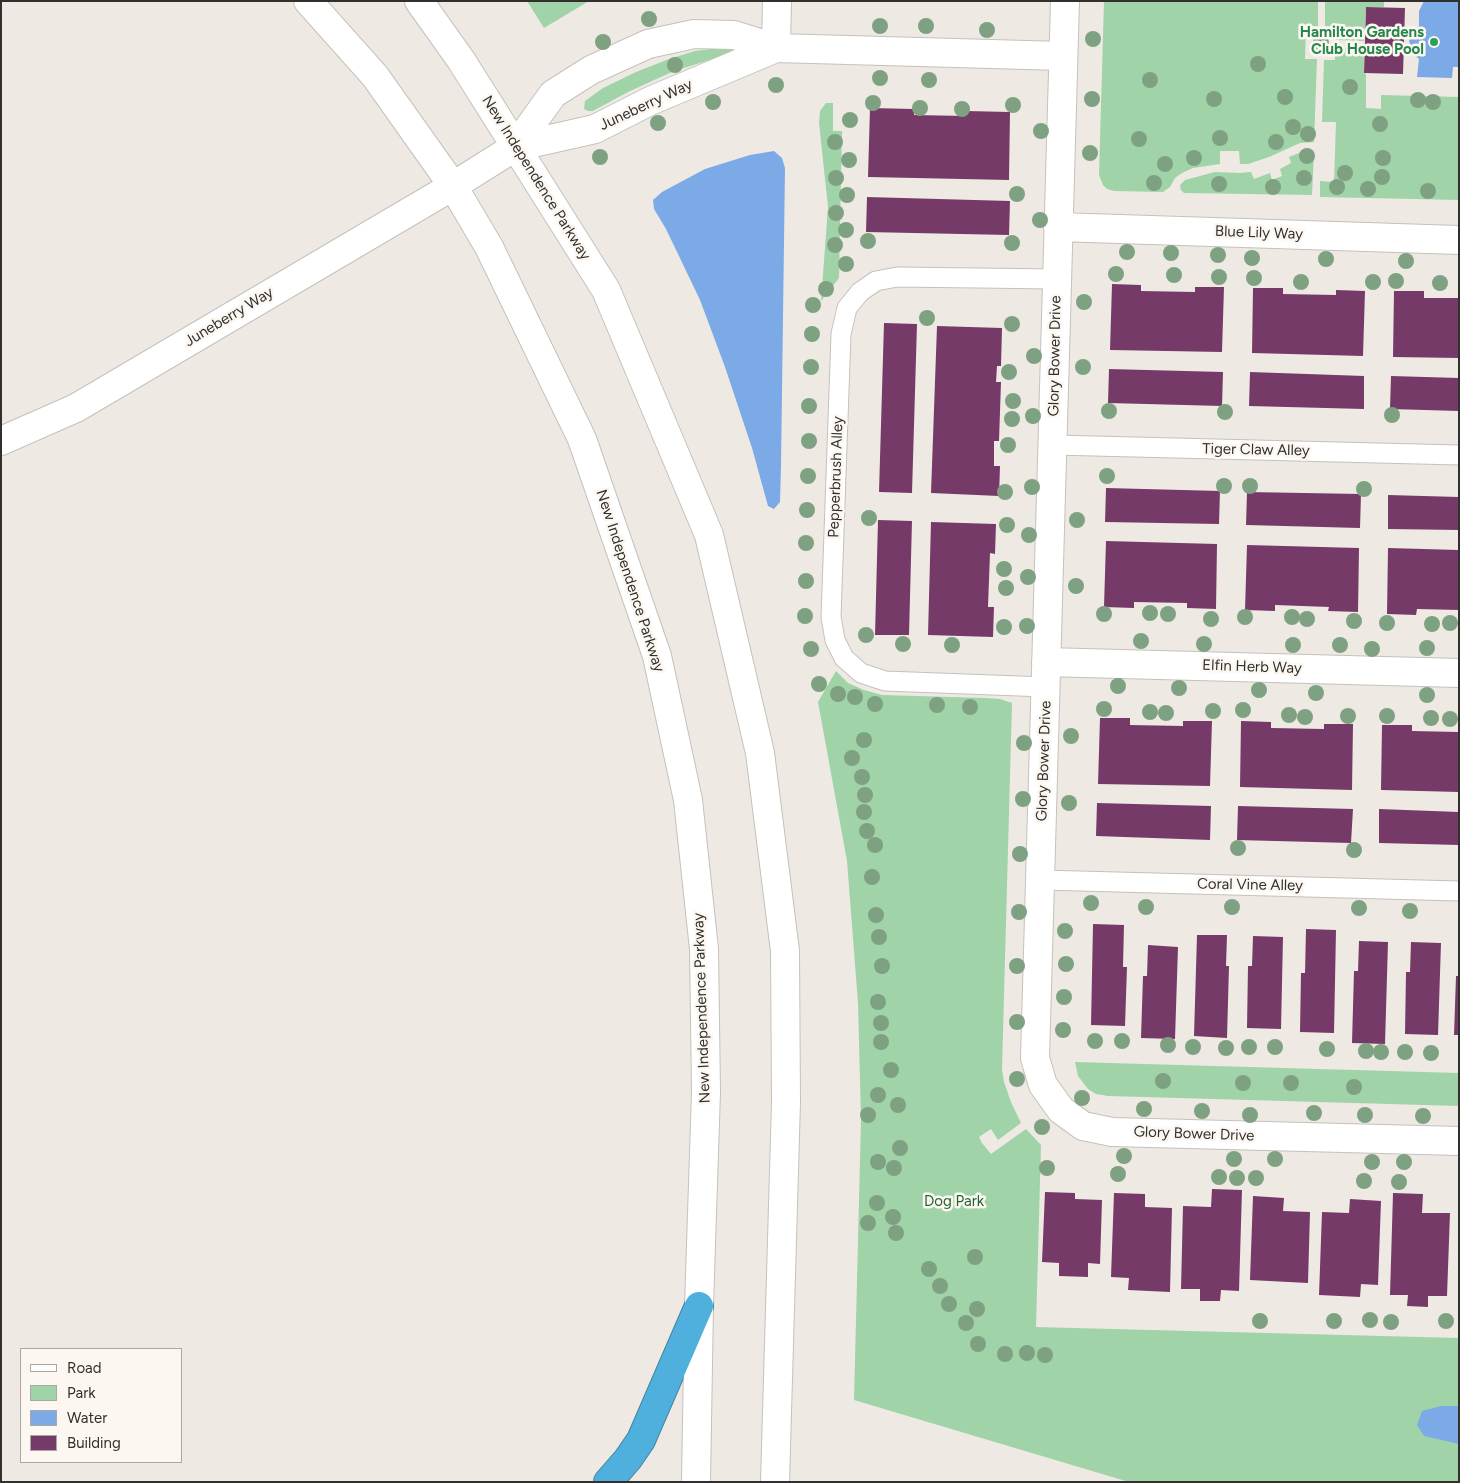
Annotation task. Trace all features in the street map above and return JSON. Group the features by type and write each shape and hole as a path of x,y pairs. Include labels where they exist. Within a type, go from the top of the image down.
{"highway":[{"path":"608,1482 628,1459 641,1440 699,1306"}],"street":[{"name":"New Independence Parkway","path":"308,1 375,76 453,186 489,247 582,440 657,656 688,800 704,949 706,1092 699,1306 696,1482"},
{"name":"New Independence Parkway","path":"419,1 461,60 606,290 709,535 760,753 785,951 786,1102 775,1482"},
{"path":"776,48 777,1"},
{"name":"Glory Bower Drive","path":"1065,1 1035,1058 1044,1085 1061,1110 1083,1126 1112,1132 1459,1141"},
{"name":"Juneberry Way","path":"515,147 553,94 591,70 648,44 694,34 734,35 776,48 1063,56"},
{"name":"Juneberry Way","path":"1,441 76,408 453,186 515,147 596,129 650,101 776,48"},
{"name":"Blue Lily Way","path":"1058,226 1459,240"},
{"name":"Elfin Herb Way","path":"1046,674 1459,673"}],"lane":[{"name":"Pepperbrush Alley","path":"1046,674 885,681 862,672 844,658 835,640 831,617 841,334 846,308 860,292 876,281 897,277 1057,279"},
{"name":"Tiger Claw Alley","path":"1053,445 1459,455"},
{"name":"Coral Vine Alley","path":"1040,880 1459,890"}],"green space":[{"path":"527,1 589,1 544,28"},
{"path":"1104,1 1318,1 1318,26 1306,26 1305,59 1317,59 1314,142 1300,143 1248,164 1240,164 1239,151 1220,151 1220,164 1193,168 1182,173 1163,192 1114,191 1107,189 1099,175"},
{"path":"1325,1 1384,1 1384,7 1366,7 1364,41 1336,40 1336,27 1325,26"},
{"path":"731,47 732,51 729,54 674,71 628,92 593,111 584,109 585,101 603,88 636,72 695,51"},
{"path":"1335,48 1364,48 1366,108 1381,109 1381,95 1459,97 1459,200 1320,197 1320,181 1334,182 1336,122 1322,122 1324,60 1335,60"},
{"path":"826,103 833,103 833,131 842,131 839,278 821,301 828,207 819,123 820,111"},
{"path":"1314,152 1312,195 1184,193 1181,190 1180,185 1185,180 1215,172 1251,172 1254,179 1270,173 1272,180 1282,176 1280,169 1291,163 1289,157 1299,153"},
{"name":"Dog Park","path":"836,671 848,683 882,695 986,698 1000,699 1012,703 1002,1069 1011,1102 1021,1123 998,1140 991,1129 979,1137 991,1154 1026,1129 1041,1145 1036,1327 1459,1338 1459,1482 1129,1482 854,1400 861,1120 858,1003 847,861 818,702"},
{"path":"1075,1062 1459,1073 1459,1106 1108,1096 1096,1094 1088,1089 1078,1076"}],"water":[{"name":"Hamilton Gardens Club House Pool","path":"1424,1 1457,1 1459,5 1459,67 1453,67 1452,78 1417,77 1419,59 1411,52 1409,39 1419,26 1419,11"},
{"path":"774,151 782,158 785,168 780,502 774,509 768,506 752,448 700,300 666,229 654,209 653,200 662,192 705,169 750,155"},
{"path":"1441,1406 1459,1406 1459,1444 1424,1436 1417,1425 1422,1411"}],"building":[{"path":"1366,7 1405,8 1403,74 1364,73"},
{"path":"870,108 914,109 914,115 966,116 966,111 1010,112 1009,180 868,177"},
{"path":"867,197 1010,201 1009,235 866,232"},
{"path":"1112,284 1141,285 1141,291 1195,292 1195,287 1224,287 1222,352 1110,350"},
{"path":"1253,288 1283,288 1283,294 1336,295 1336,290 1365,291 1363,356 1252,353"},
{"path":"1394,291 1424,291 1424,298 1459,298 1459,358 1393,357"},
{"path":"884,323 917,324 912,493 879,492"},
{"path":"937,326 1002,328 1001,366 997,366 996,382 1001,382 999,441 994,441 994,466 1000,466 999,496 931,493"},
{"path":"1109,369 1223,372 1222,406 1108,403"},
{"path":"1250,372 1364,376 1364,409 1249,406"},
{"path":"1391,376 1459,378 1459,411 1390,409"},
{"path":"1106,488 1220,491 1219,524 1105,522"},
{"path":"1247,492 1361,494 1360,528 1246,525"},
{"path":"1388,495 1459,497 1459,530 1388,529"},
{"path":"878,520 912,521 909,635 875,635"},
{"path":"931,522 996,524 995,554 990,553 988,607 994,607 993,637 928,635"},
{"path":"1106,541 1217,544 1216,609 1187,608 1187,603 1134,602 1134,608 1104,607"},
{"path":"1247,545 1359,548 1358,612 1328,611 1329,607 1275,605 1275,611 1245,610"},
{"path":"1388,548 1459,550 1459,610 1417,609 1416,615 1387,614"},
{"path":"1100,718 1130,718 1130,725 1183,726 1183,721 1212,721 1210,786 1098,784"},
{"path":"1241,721 1271,722 1271,728 1324,729 1324,724 1353,724 1352,790 1240,787"},
{"path":"1382,725 1412,725 1412,731 1459,732 1459,792 1381,790"},
{"path":"1097,803 1211,806 1210,840 1096,836"},
{"path":"1238,806 1353,809 1351,843 1237,840"},
{"path":"1379,809 1459,812 1459,845 1379,843"},
{"path":"1093,924 1124,925 1123,967 1127,967 1125,1026 1091,1025"},
{"path":"1306,929 1336,930 1334,1033 1300,1032 1301,973 1305,973"},
{"path":"1197,935 1227,935 1226,966 1229,966 1227,1038 1194,1036"},
{"path":"1253,936 1283,937 1281,1029 1247,1028 1248,966 1252,966"},
{"path":"1359,941 1388,942 1385,1044 1352,1043 1354,971 1358,971"},
{"path":"1411,942 1441,943 1438,1035 1405,1034 1406,972 1410,972"},
{"path":"1148,945 1178,947 1175,1039 1141,1038 1143,976 1147,976"},
{"path":"1456,976 1459,976 1459,1035 1454,1035"},
{"path":"1212,1189 1242,1190 1239,1291 1221,1290 1220,1301 1200,1301 1200,1289 1181,1289 1183,1206 1211,1207"},
{"path":"1045,1192 1075,1193 1075,1199 1102,1200 1100,1264 1088,1263 1088,1277 1059,1276 1059,1263 1042,1262"},
{"path":"1114,1193 1145,1194 1145,1207 1172,1208 1170,1292 1128,1290 1129,1278 1111,1277"},
{"path":"1393,1193 1423,1194 1422,1213 1450,1213 1447,1296 1428,1296 1428,1307 1407,1306 1408,1295 1390,1295"},
{"path":"1253,1196 1284,1198 1283,1211 1310,1212 1308,1283 1250,1280"},
{"path":"1350,1199 1381,1201 1378,1285 1361,1284 1360,1297 1319,1295 1322,1212 1349,1213"}],"place":[{"name":"Hamilton Gardens Club House Pool","path":"1434,42"}]}
